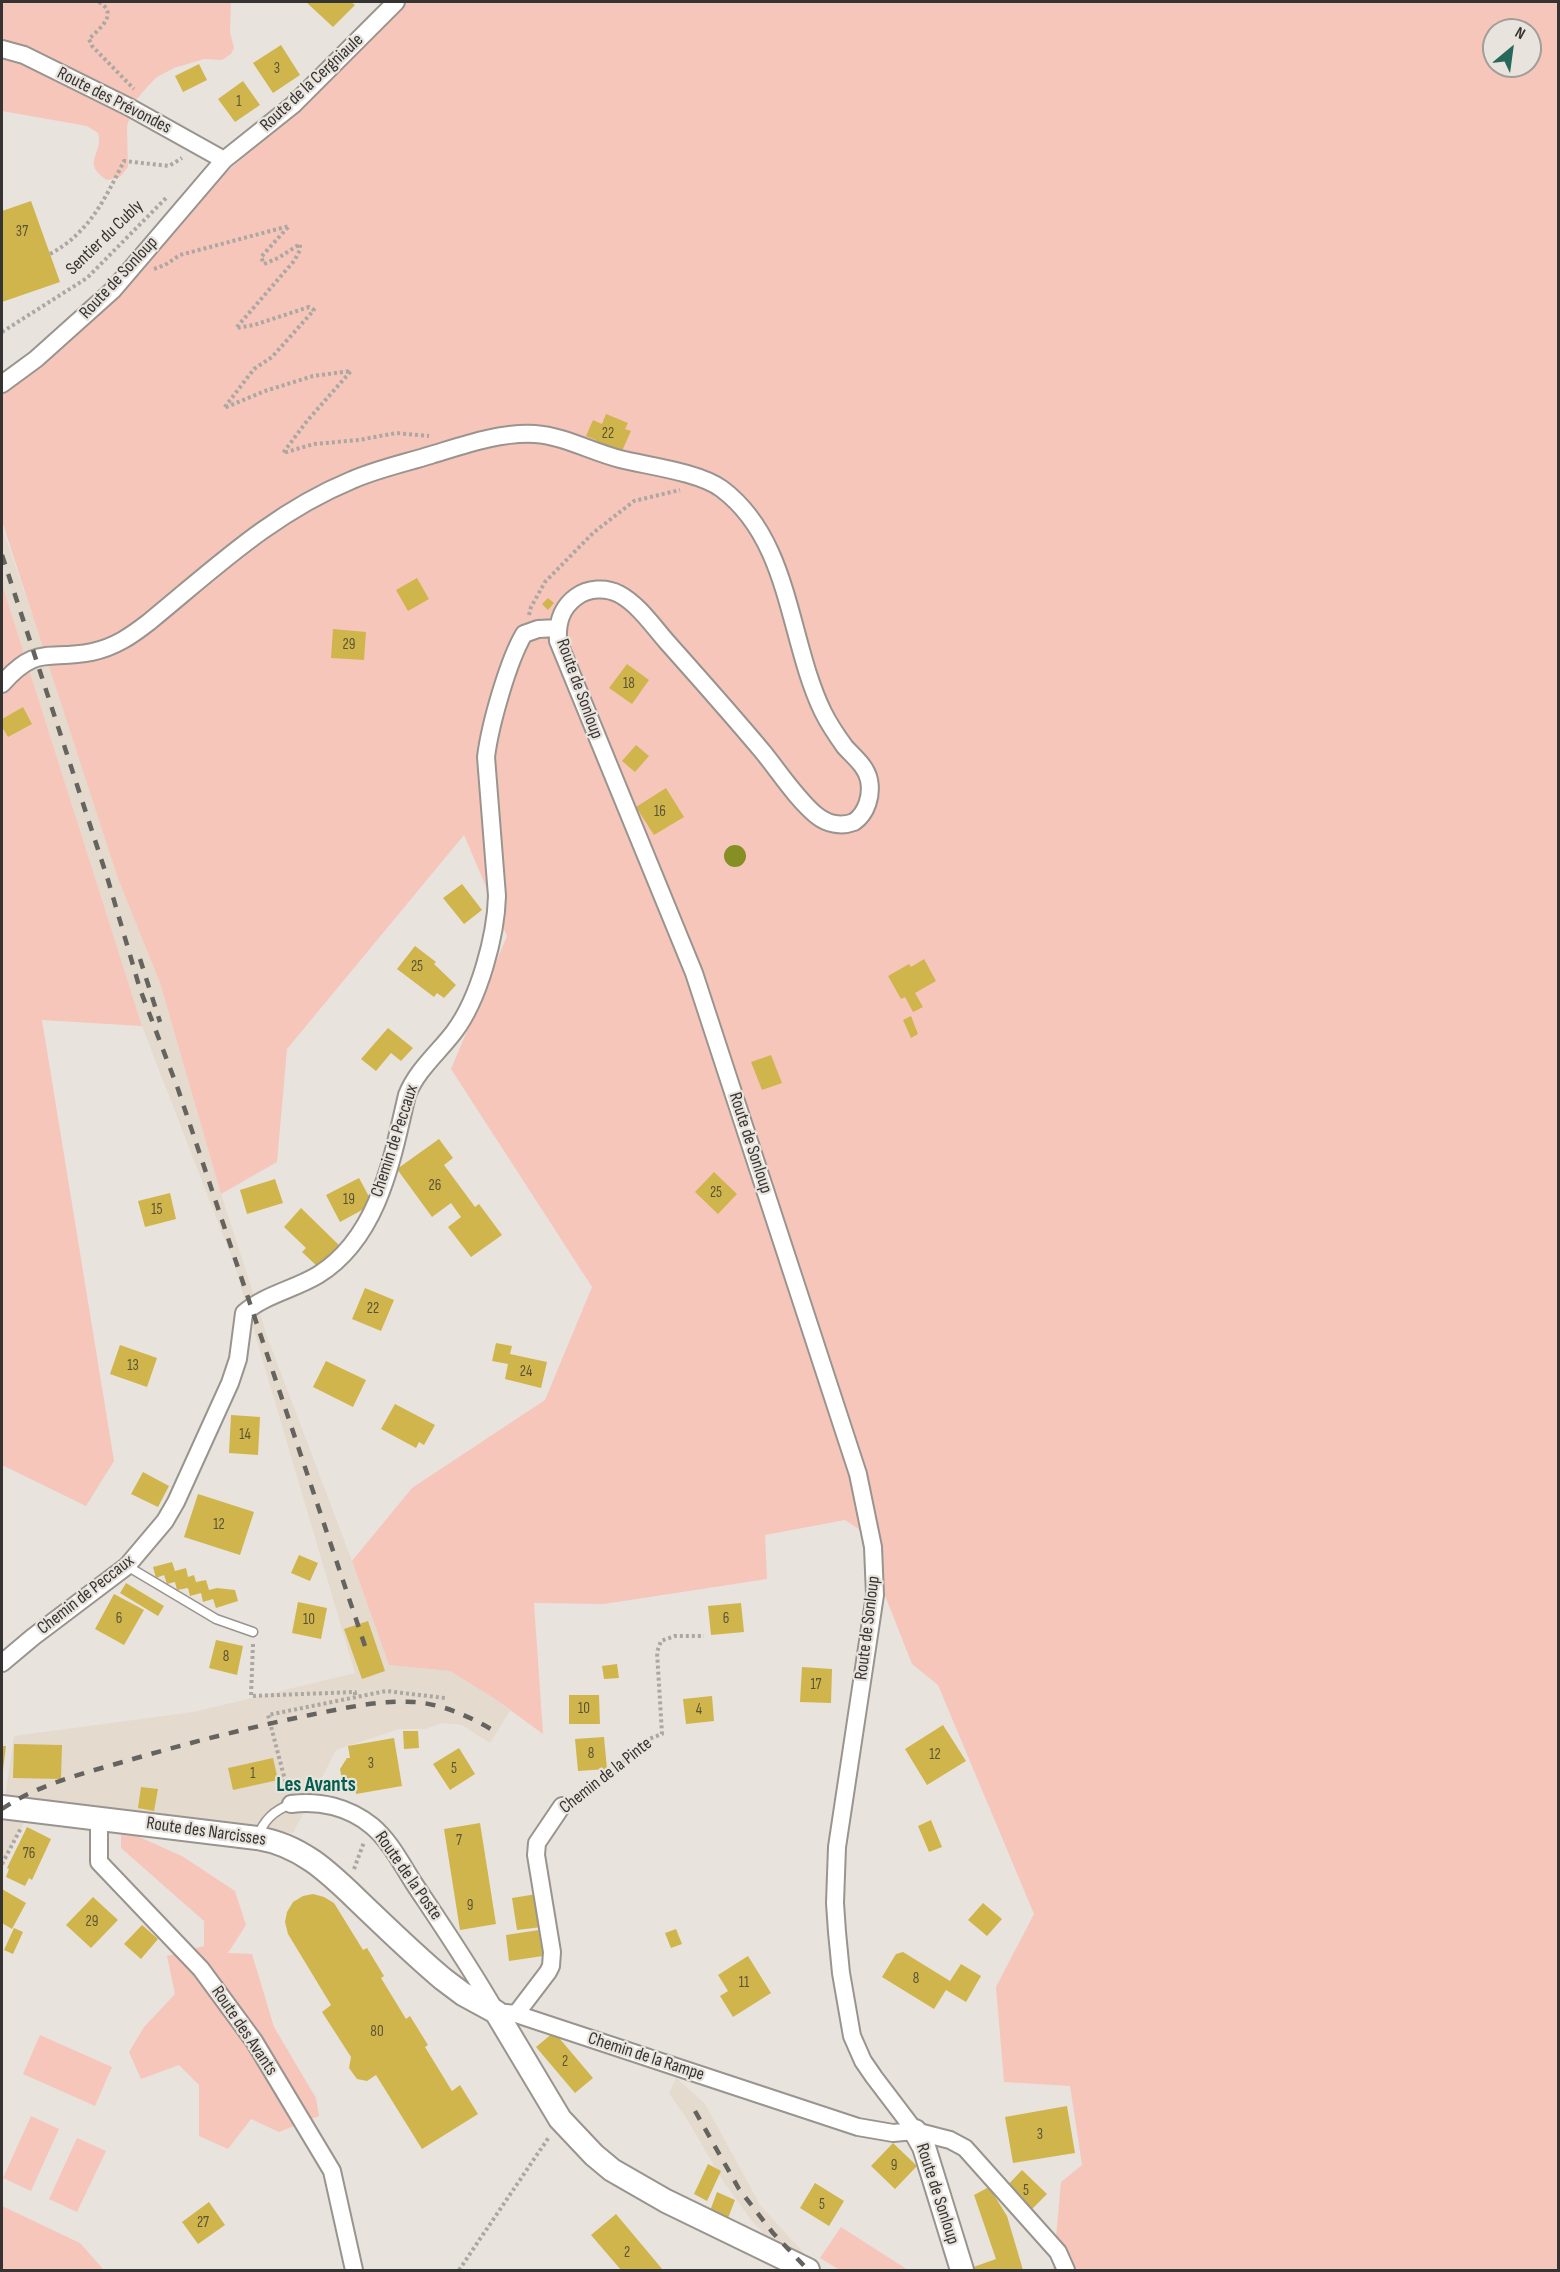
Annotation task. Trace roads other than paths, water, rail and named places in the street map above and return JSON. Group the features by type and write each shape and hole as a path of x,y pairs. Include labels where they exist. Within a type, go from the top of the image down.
{"street":[{"name":"Route de la Cergniaule","path":"224,160 287,110 396,2"},
{"name":"Route des Prévondes","path":"2,49 24,55 119,102 224,160"},
{"name":"Route de Sonloup","path":"2,384 23,370 59,339 122,279 224,160"},
{"name":"Route de Sonloup","path":"2,684 28,660 44,655 91,652 120,643 248,539 319,495 354,479 450,449 504,436 543,435 614,458 704,479 738,502 767,546 779,575 820,706 836,735 861,764 868,776 870,792 866,809 860,818 849,824 836,824 814,813 715,696 644,616 621,595 597,589 579,594 564,610 558,628 561,652 694,973 858,1474 873,1547 875,1595 837,1847 835,1903 841,1973 852,2036 863,2061 915,2131 924,2147 962,2271"},
{"name":"Chemin de Peccaux","path":"2,1663 127,1566 153,1538 176,1502 230,1383 238,1359 244,1313 257,1304 317,1275 346,1250 366,1223 389,1171 406,1095 411,1083 457,1029 473,1001 496,918 486,757 488,740 516,648 524,634 538,628 558,628"},
{"name":"Route de la Poste","path":"291,1804 320,1803 356,1816 383,1836 465,1958 506,2013"},
{"name":"Chemin de la Pinte","path":"506,2013 550,1966 552,1952 536,1855 537,1843 562,1806"},
{"name":"Route des Narcisses","path":"2,1807 257,1838 285,1844 322,1868 443,1979 464,1994 506,2013"},
{"name":"Route des Avants","path":"99,1818 99,1862 201,1969 254,2041 332,2171 354,2271"},
{"name":"Chemin de la Rampe","path":"506,2013 858,2127 893,2133 915,2131 950,2140 971,2153 999,2188 1058,2252 1066,2271"},
{"path":"506,2013 560,2119 594,2155 626,2179 666,2201 808,2271"}],"lane":[{"path":"127,1566 216,1619 253,1632"},
{"path":"257,1838 262,1825 269,1816 291,1804"}],"railway":[{"path":"2,555 108,880 140,989 178,1089 367,1652"},
{"path":"140,959 160,1022"},
{"path":"2,1809 32,1792 99,1769 244,1730 362,1705 388,1702 424,1703 454,1711 491,1729"},
{"path":"695,2111 739,2189 773,2233 808,2270"}],"district":[{"name":"Les Avants","path":"316,1786"}]}
